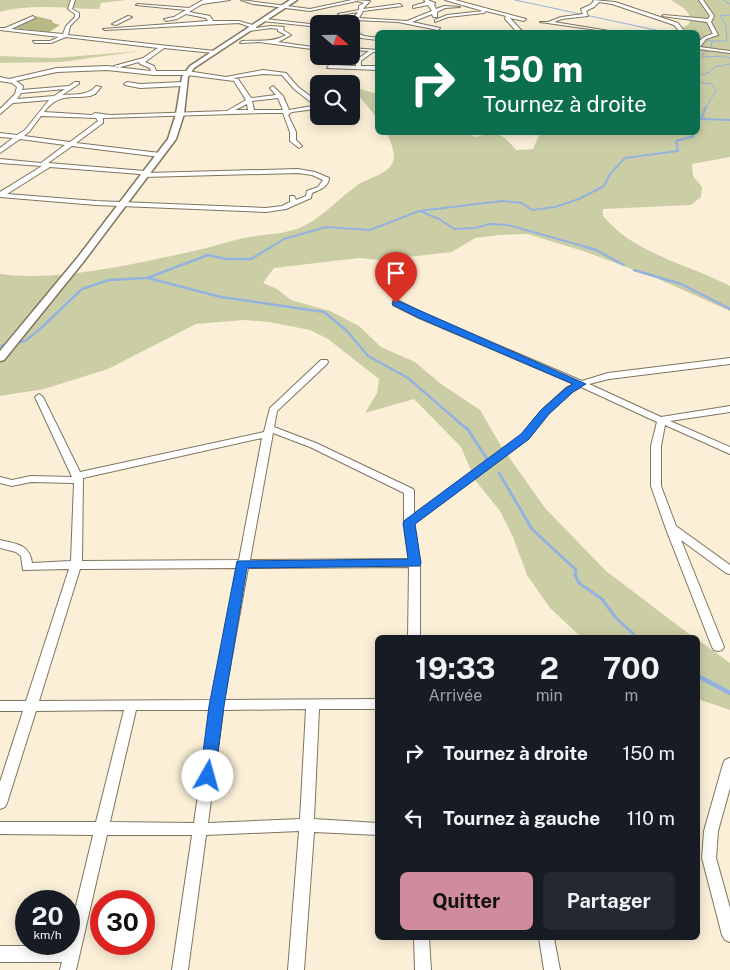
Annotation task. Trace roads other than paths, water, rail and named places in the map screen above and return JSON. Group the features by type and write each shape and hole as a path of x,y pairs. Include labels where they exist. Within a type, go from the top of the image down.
{"street":[{"path":"35,42 51,42 64,36 68,26 77,17 75,12 70,9 73,0"},
{"path":"157,25 162,20 178,16 206,0"},
{"path":"201,3 228,0"},
{"path":"243,0 340,14 361,12 379,8 386,4 400,5"},
{"path":"268,0 271,5"},
{"path":"1,358 42,309 172,139 180,114 180,82 183,73 200,60 286,7 294,0"},
{"path":"333,0 344,3"},
{"path":"310,10 357,0 368,2 361,7 361,12 358,15"},
{"path":"407,24 435,8 441,0"},
{"path":"446,0 477,8"},
{"path":"595,30 544,23 561,18 586,15 583,10 592,6 596,0 613,3 676,24 682,30"},
{"path":"700,44 704,38 716,35 710,21 712,16 701,0"},
{"path":"415,7 427,2 435,8 474,2"},
{"path":"138,5 186,10 208,17 211,22"},
{"path":"159,6 178,16"},
{"path":"450,6 495,11 525,21 511,22"},
{"path":"435,8 444,7"},
{"path":"379,8 386,12"},
{"path":"435,8 437,21"},
{"path":"417,30 447,16 495,11"},
{"path":"389,20 394,14"},
{"path":"648,15 710,21"},
{"path":"510,16 507,18 521,30"},
{"path":"3,29 34,17"},
{"path":"89,39 130,17"},
{"path":"360,19 389,20 438,29"},
{"path":"265,20 310,25"},
{"path":"105,29 239,22 251,28 271,26 282,28 280,30 289,35 282,40 270,43"},
{"path":"366,24 376,25"},
{"path":"3,29 213,52"},
{"path":"360,35 375,39"},
{"path":"242,42 259,41 310,48"},
{"path":"107,68 145,59 164,46"},
{"path":"700,47 730,52"},
{"path":"360,49 375,50"},
{"path":"359,68 358,61 375,50"},
{"path":"361,59 375,57"},
{"path":"145,59 142,63 152,67 154,73"},
{"path":"329,67 375,68"},
{"path":"8,81 56,70 107,68 154,73 183,73 236,80 248,100 251,112"},
{"path":"41,114 99,119 116,116 287,112 310,110 316,106 315,102 296,88 284,74 263,72 220,78"},
{"path":"0,79 17,83 20,86 19,92 0,112"},
{"path":"127,84 140,86 180,82"},
{"path":"0,151 32,126 54,97 76,83"},
{"path":"19,92 68,87"},
{"path":"12,101 88,95 93,94 98,87"},
{"path":"273,88 280,96 287,112 286,114 293,132 293,141 300,146"},
{"path":"227,113 248,100 280,96"},
{"path":"25,100 56,104"},
{"path":"89,113 99,119"},
{"path":"43,164 72,143 99,119"},
{"path":"0,135 160,154"},
{"path":"0,161 50,164 144,174 298,171 313,173 327,179 320,188 309,192 309,197 293,200 284,208 266,210 96,203 0,195"},
{"path":"0,195 50,164"},
{"path":"396,303 422,316 662,419 730,451"},
{"path":"409,523 525,437 545,412 569,390 581,384 608,376 730,361"},
{"path":"180,970 217,706 268,431 273,410 324,362"},
{"path":"0,803 76,565 78,478 39,397"},
{"path":"662,419 730,410"},
{"path":"662,419 656,446 656,486 718,647"},
{"path":"0,480 12,483 31,480 78,478 268,431 313,445 408,491 409,523 415,563 414,635"},
{"path":"671,528 730,570"},
{"path":"0,544 20,549 26,555 27,567 415,563"},
{"path":"0,706 313,706 375,704"},
{"path":"80,920 131,706"},
{"path":"296,970 307,825 313,706"},
{"path":"730,764 711,832 709,858 730,935"},
{"path":"0,828 201,829 307,825 375,829"},
{"path":"422,940 423,970"},
{"path":"547,940 552,970"},
{"path":"0,954 15,954"},
{"path":"68,970 72,955"}],"waterway":[{"path":"515,0 656,30"},
{"path":"723,0 730,4"},
{"path":"712,41 727,41 726,25 720,16 730,15"},
{"path":"700,38 712,41"},
{"path":"712,41 711,49 703,53 703,57 722,56 730,58"},
{"path":"700,75 710,72 714,67 730,64"},
{"path":"700,82 712,84 716,91 705,108"},
{"path":"701,119 706,107"},
{"path":"701,119 730,120"},
{"path":"269,248 284,239 326,227 370,230 419,211 502,201 522,203 532,210 555,207 579,199 604,186 610,174 625,158 678,151 676,141 693,135"},
{"path":"420,211 439,219 454,229 475,228 489,224 508,225 590,248"},
{"path":"16,343 25,341 40,329 82,289 109,280 147,278 208,255 226,259 251,259 271,247"},
{"path":"585,247 596,250 624,265"},
{"path":"634,270 681,284 730,309"},
{"path":"148,278 221,297 324,312 347,331 368,356 408,378 468,430"},
{"path":"0,346 7,345"},
{"path":"467,428 487,459"},
{"path":"499,473 532,529 576,570 575,575 579,583 602,599 616,618 635,635"},
{"path":"700,677 730,693"}]}
